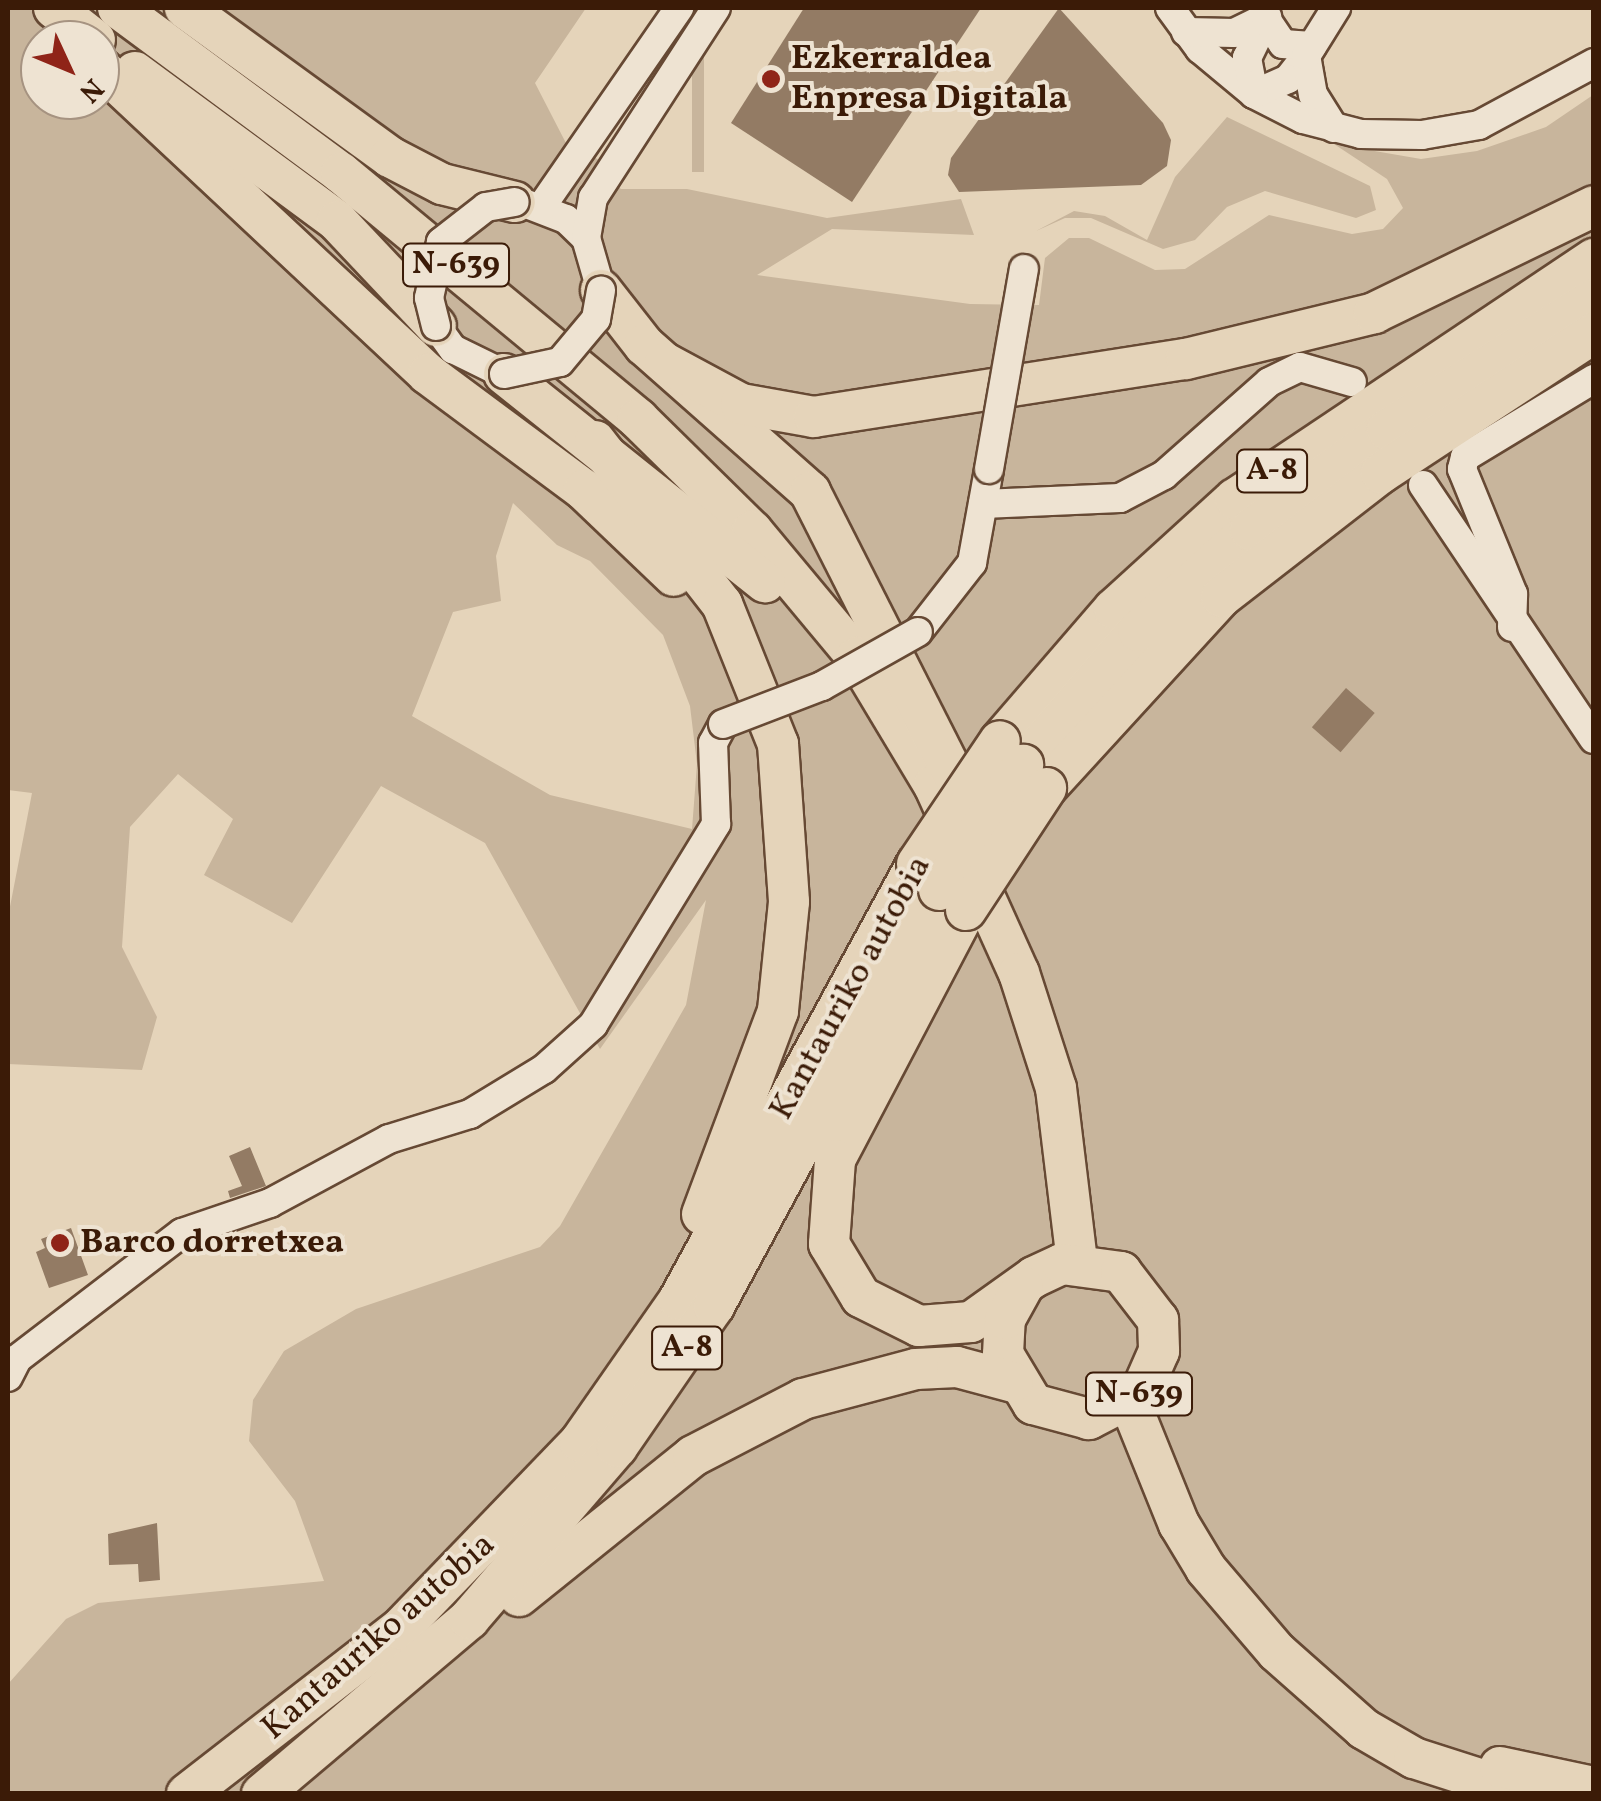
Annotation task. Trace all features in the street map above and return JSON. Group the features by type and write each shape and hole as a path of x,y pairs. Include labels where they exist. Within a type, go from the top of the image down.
{"highway":[{"name":"N-639","path":"118,8 524,320 696,472 857,657 953,889 1056,1088 1077,1262 1121,1272 1152,1306 1156,1366 1130,1403 1074,1420 1033,1404 1013,1382"},
{"path":"185,8 390,156 442,184 528,204"},
{"path":"120,58 337,221 436,326"},
{"path":"120,86 428,374 644,541 732,660 767,744 785,822"},
{"path":"665,364 741,404 814,417 1186,359 1374,313 1594,206"},
{"name":"Kantauriko autobia","path":"262,1794 339,1736 513,1572 672,1371 1114,609 1236,499 1594,259"},
{"path":"601,290 665,364 785,463 830,521 948,759 953,889 835,1160 825,1214 829,1244 861,1298 919,1326 971,1322 1022,1288 1077,1262"},
{"name":"Kantauriko autobia","path":"1023,765 1138,632 1250,530 1387,430 1594,299"},
{"path":"1023,765 1154,662 1235,585 1381,472 1594,332"},
{"path":"504,374 724,542 810,628 953,889"},
{"path":"524,1507 662,1297 754,1087 778,1011 789,902 785,822 773,728 722,604 594,442"},
{"name":"Kantauriko autobia","path":"186,1794 349,1674 524,1507 626,1380 953,889"},
{"path":"339,1736 384,1712 624,1507 738,1429 868,1377 956,1367 1013,1382 1002,1330 1022,1288"},
{"name":"N-639","path":"1130,1403 1155,1475 1206,1569 1299,1672 1380,1738 1448,1774 1502,1792"},
{"name":"N-639","path":"1299,1672 1387,1726 1460,1755 1582,1786"},
{"path":"1380,1738 1444,1794"}],"street":[{"path":"528,204 679,8"},
{"path":"586,238 528,204 486,206 442,242 428,298 436,326 453,350 504,374 560,362 596,318 601,290 586,238 593,198 716,8"},
{"path":"1170,8 1186,32 1254,94 1334,128 1390,137 1452,132 1506,115 1594,63"},
{"path":"1254,94 1288,79 1336,8"},
{"path":"1186,32 1234,33 1269,13"},
{"path":"1269,13 1284,44 1309,51"},
{"path":"1254,94 1248,58 1269,13"},
{"path":"1309,51 1313,95 1334,128"},
{"path":"8,1377 17,1359 182,1233 270,1203 388,1140 470,1114 544,1069 593,1025 716,824 714,743 723,724 822,686 918,632 972,564 1024,270"},
{"path":"983,504 1020,507 1120,498 1164,474 1268,382 1300,367 1352,382"},
{"path":"1512,628 1513,594 1462,469 1465,457 1594,379"},
{"path":"1422,485 1512,628 1594,740"},
{"path":"1460,1755 1502,1792 1582,1786"}],"shaded area":[{"path":"8,8 586,8 535,83 568,147 589,163 594,157 602,162 597,170 621,189 687,189 827,218 961,199 974,235 832,229 757,275 970,304 1039,305 1045,258 1069,238 1089,238 1155,270 1185,269 1269,215 1352,234 1383,229 1403,208 1387,179 1334,144 1421,159 1477,151 1546,127 1593,95 1593,1793 8,1793 8,1684 66,1619 98,1603 324,1581 295,1501 249,1441 253,1400 284,1351 356,1309 540,1247 560,1226 686,1005 706,900 600,1049 485,843 381,786 292,923 204,875 233,819 178,774 130,827 122,947 157,1017 142,1070 8,1064 8,917 32,793 8,790","holes":["513,503 557,545 590,561 663,635 690,706 697,764 692,829 550,795 412,716 453,612 501,601 496,556"]},
{"path":"692,8 704,8 704,172 692,172"},
{"path":"1227,117 1370,186 1376,210 1356,218 1265,191 1227,207 1195,240 1163,249 1091,218 1065,218 1036,231 1074,211 1105,216 1147,240 1175,177"}],"building":[{"path":"804,8 981,8 852,202 731,123"},
{"path":"1059,8 1163,123 1171,140 1167,166 1141,185 959,192 948,175 951,158"},
{"path":"1346,688 1375,713 1341,752 1312,727"},
{"path":"250,1147 266,1186 230,1198 228,1191 242,1186 229,1156"},
{"name":"Barco dorretxea","path":"71,1228 88,1275 49,1288 36,1252 45,1248 41,1239"},
{"path":"157,1523 160,1580 139,1582 138,1564 109,1565 108,1534"}],"place":[{"name":"Ezkerraldea Enpresa Digitala","path":"771,79"},
{"name":"Barco dorretxea","path":"60,1243"}]}
